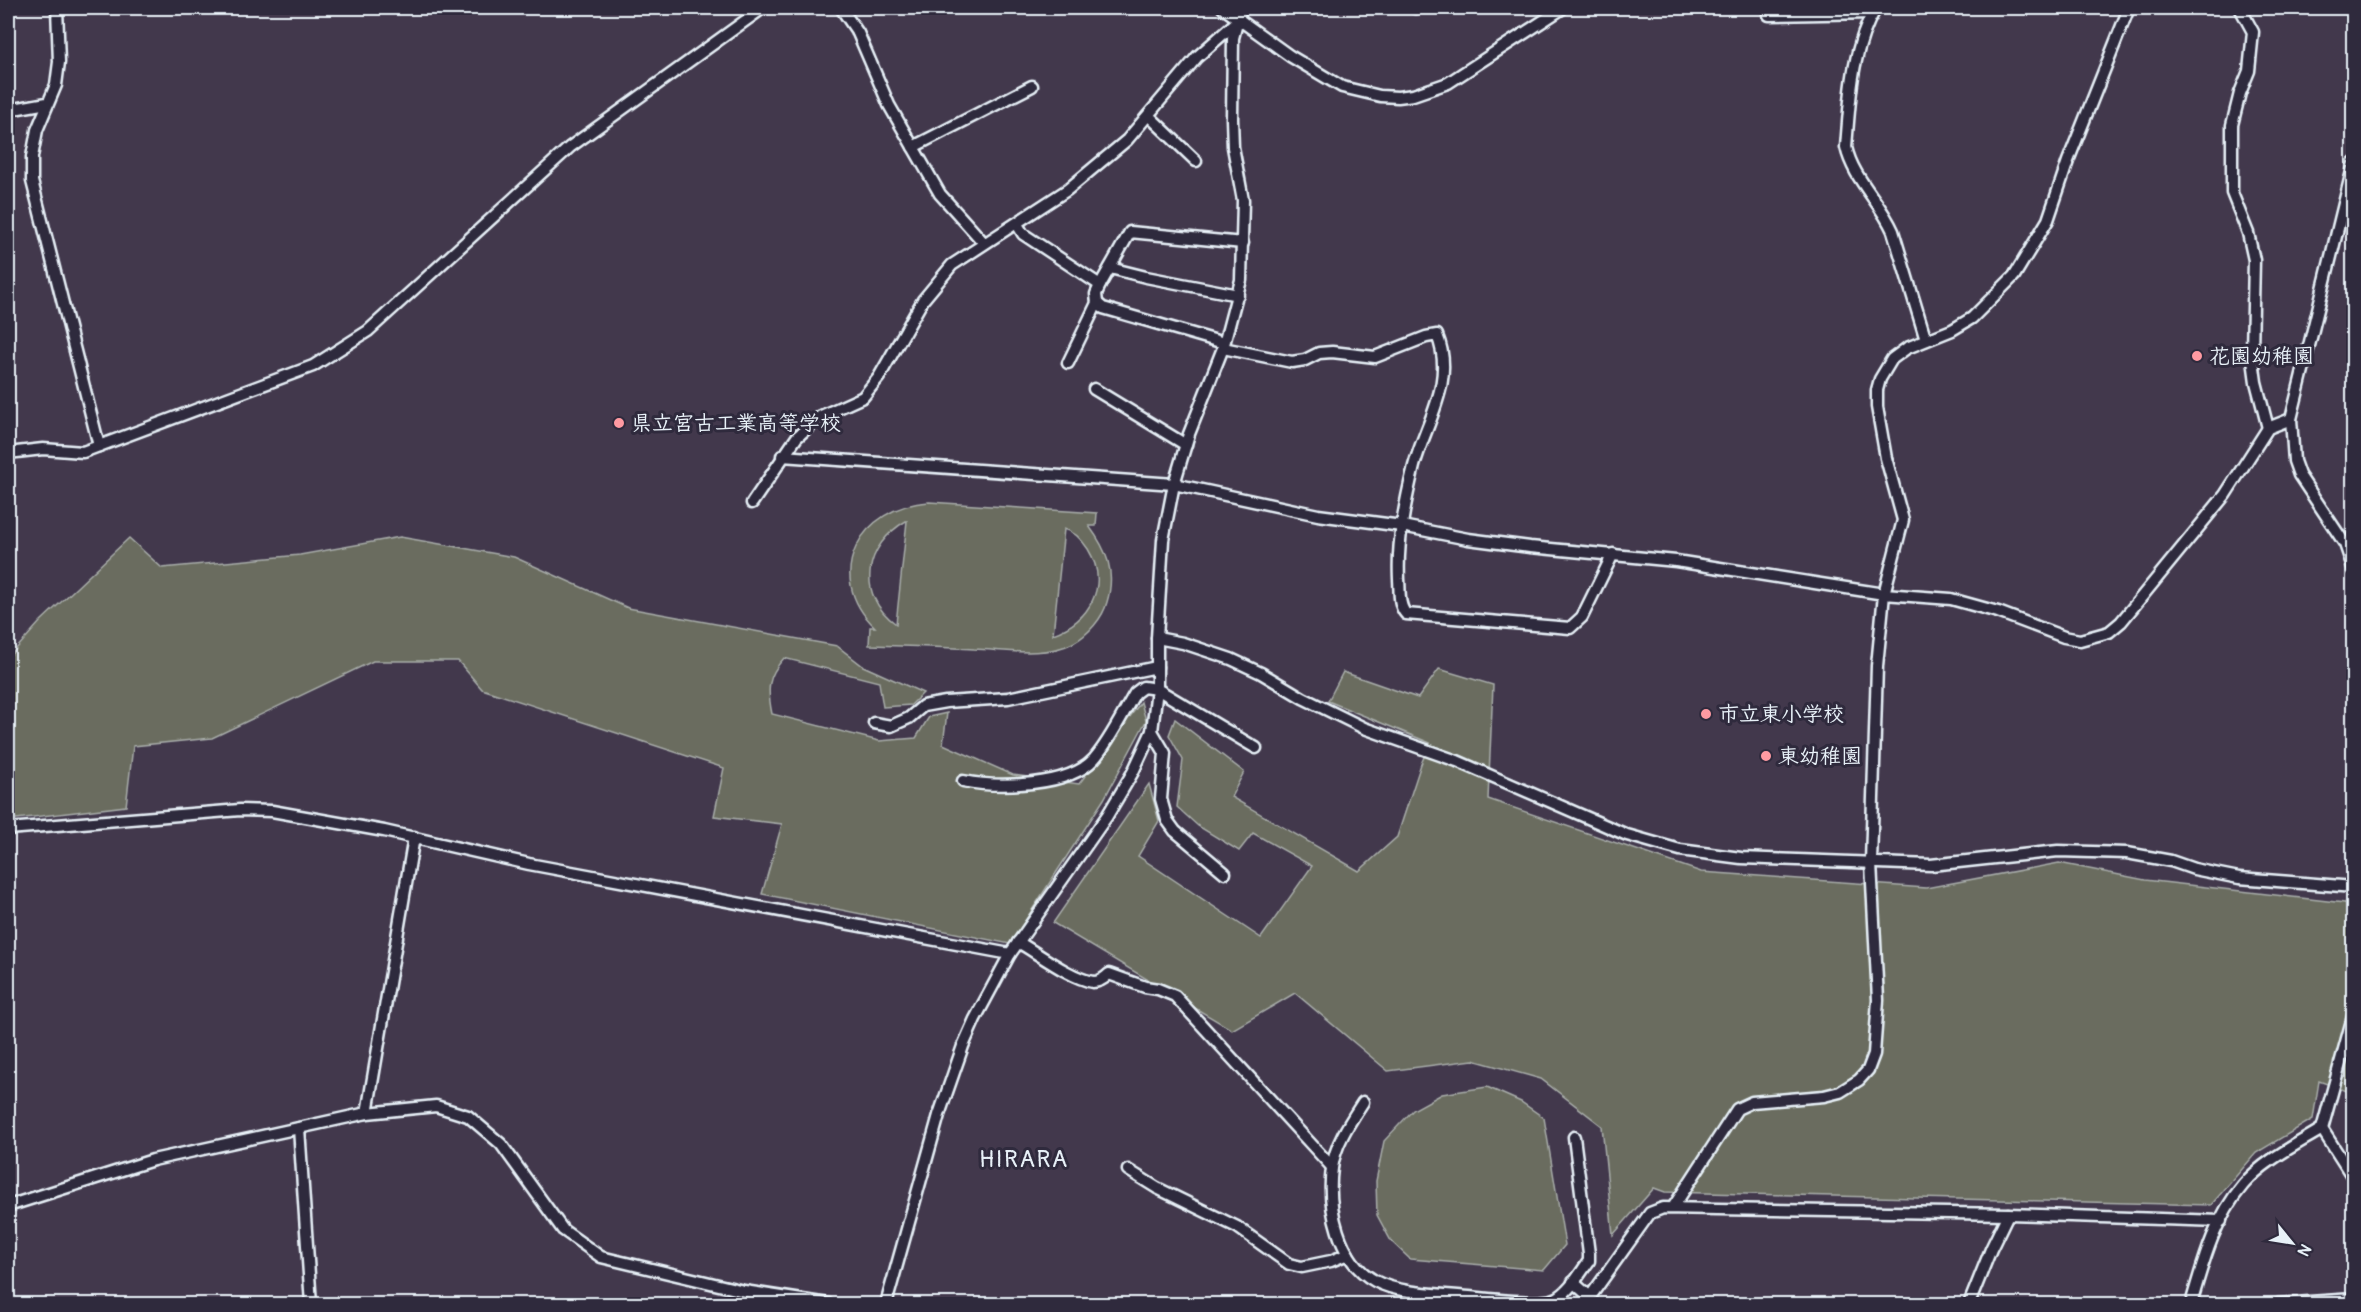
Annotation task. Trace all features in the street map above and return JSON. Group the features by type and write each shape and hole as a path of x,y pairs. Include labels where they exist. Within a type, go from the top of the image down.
{"street":[{"path":"57,8 59,62 56,85 37,130 32,157 32,181 99,446"},
{"path":"8,453 43,449 83,452 313,366 344,348 392,310 570,147 763,8"},
{"path":"841,8 858,33 890,105 940,194 984,243"},
{"path":"1223,8 1290,56 1342,87 1380,96 1398,97 1413,95 1448,83 1563,8"},
{"path":"886,1305 939,1114 963,1046 1010,954 1107,816 1133,772 1152,731 1157,689 1157,638 1163,540 1174,484 1186,445 1224,346 1241,280 1243,200 1233,147 1232,119 1233,38 1241,8"},
{"path":"1674,1206 1737,1108 1752,1102 1796,1100 1832,1094 1859,1080 1868,1070 1874,1054 1878,1000 1871,863 1878,656 1884,594 1903,520 1886,458 1877,390 1880,379 1892,358 1972,318 2014,276 2048,220 2068,161 2129,8"},
{"path":"2240,8 2253,32 2249,71 2240,93 2232,125 2232,193 2248,232 2254,260 2252,352 2256,382 2268,428"},
{"path":"1769,15 1875,10 1856,58 1846,147 1848,159 1855,171 1886,213 1926,340"},
{"path":"752,503 797,437 821,416 862,397 879,377 923,300 952,265 1017,224 1087,174 1127,140 1197,57 1239,20"},
{"path":"913,147 1032,86"},
{"path":"8,110 47,103"},
{"path":"1149,116 1196,161"},
{"path":"2354,163 2291,419 2294,461 2299,475 2345,544 2354,570"},
{"path":"1017,224 1023,234 1100,285"},
{"path":"1068,363 1097,303 1096,294 1100,285 1130,232 1243,243"},
{"path":"1110,268 1238,295"},
{"path":"1097,303 1103,308 1224,346 1292,362 1305,360 1319,353 1332,352 1375,357 1437,335 1443,348 1442,383 1437,405 1415,463 1398,555 1400,598 1406,614 1570,628 1582,617 1613,554"},
{"path":"1094,389 1186,445"},
{"path":"782,456 1174,484 1318,515 1402,526 1530,548 1676,561 1884,594 1951,598 1998,612 2064,637 2080,639 2109,632 2139,602 2225,495 2268,428 2291,419"},
{"path":"1157,638 1183,643 1231,659 1364,728 1457,760 1586,818 1653,844 1741,858 1931,865 2058,850 2127,853 2239,878 2354,888"},
{"path":"874,723 891,726 909,718 923,706 946,702 1008,698 1157,667"},
{"path":"963,781 982,785 1015,785 1068,776 1083,769 1095,758 1135,693 1143,687 1157,689 1256,748"},
{"path":"1152,731 1166,753 1161,799 1167,820 1175,831 1225,873"},
{"path":"8,829 273,810 414,837 540,866 1010,954"},
{"path":"367,1113 414,837"},
{"path":"1018,942 1072,974 1093,982 1109,974 1145,987 1158,988 1175,996 1332,1167"},
{"path":"2191,1305 2206,1255 2221,1221 2243,1185 2267,1164 2322,1128 2354,1013"},
{"path":"1363,1102 1348,1124 1332,1167 1335,1222 1348,1254 1365,1275 1397,1289 1478,1301 1542,1301 1561,1295 1589,1261 1574,1137"},
{"path":"8,1206 153,1160 367,1113 436,1106 468,1116 501,1144 562,1230 601,1257 744,1291 828,1305"},
{"path":"299,1128 311,1305"},
{"path":"2322,1128 2354,1179"},
{"path":"1128,1170 1157,1188 1237,1227 1289,1264 1302,1267 1331,1261 1348,1254"},
{"path":"1573,1282 1588,1301 1650,1213 1674,1206 2221,1221"},
{"path":"1969,1305 1991,1249 2008,1214"},
{"path":"2278,1305 2354,1299"}],"green space":[{"path":"929,502 1097,513 1096,526 1089,526 1105,553 1111,581 1102,614 1079,640 1062,648 1037,652 869,645 870,627 875,627 859,607 851,586 850,566 856,546 868,530 884,516 905,506","holes":["907,521 896,624 883,612 874,599 870,585 870,570 881,543","1064,529 1078,536 1088,549 1097,576 1096,588 1093,600 1086,611 1066,628 1053,634"]},
{"path":"400,537 514,557 628,608 837,646 863,666 923,693 911,705 883,707 879,682 784,658 771,677 769,697 772,714 879,741 916,738 929,717 947,713 943,744 1013,775 1079,784 1141,702 1146,721 1104,799 1010,944 762,894 782,824 714,816 724,768 482,689 458,661 373,661 212,738 133,746 126,806 8,820 8,658 40,622 129,538 162,568 300,555"},
{"path":"1439,669 1493,685 1488,799 1701,872 1926,888 2059,863 2145,880 2353,904 2353,1100 2350,1092 2319,1081 2313,1119 2256,1153 2211,1205 1665,1192 1654,1188 1613,1235 1602,1126 1541,1079 1473,1060 1388,1071 1295,993 1232,1030 1053,923 1149,784 1159,821 1138,856 1261,938 1312,866 1253,833 1239,851 1198,826 1177,807 1183,760 1169,735 1175,719 1244,772 1231,797 1359,871 1397,837 1430,743 1328,701 1343,672 1418,698"},
{"path":"1487,1087 1521,1102 1544,1118 1565,1245 1544,1270 1410,1259 1391,1241 1377,1215 1376,1181 1384,1141 1413,1110 1442,1094"}],"place":[{"name":"花園幼稚園","path":"2197,356"},
{"name":"県立宮古工業高等学校","path":"619,423"},
{"name":"市立東小学校","path":"1706,714"},
{"name":"東幼稚園","path":"1766,756"}],"district":[{"name":"HIRARA","path":"1024,1159"}]}
